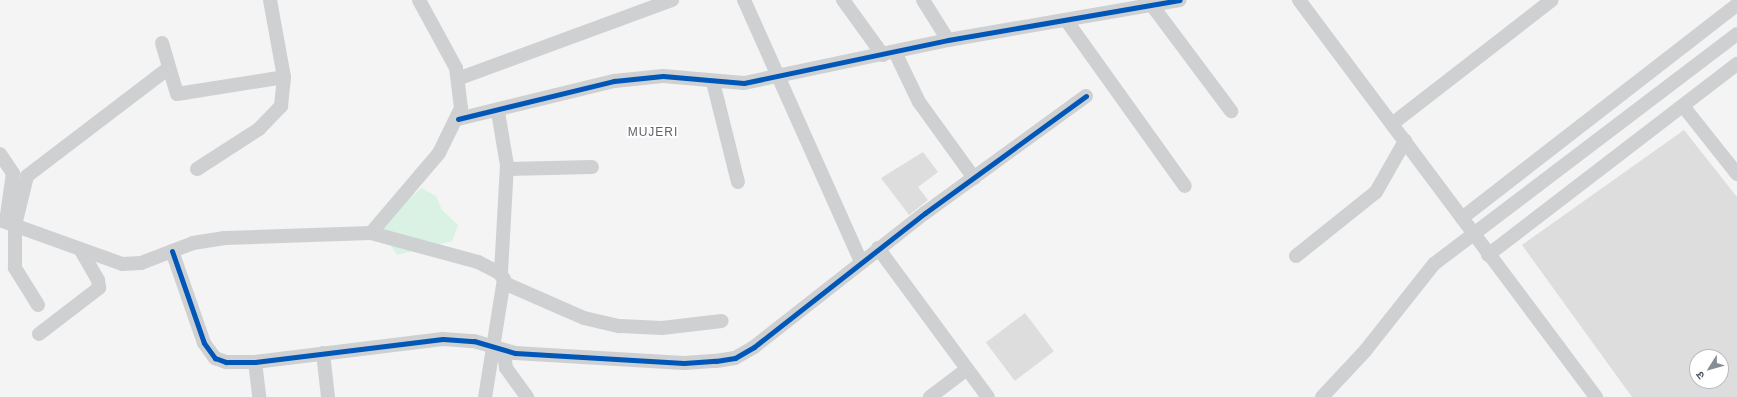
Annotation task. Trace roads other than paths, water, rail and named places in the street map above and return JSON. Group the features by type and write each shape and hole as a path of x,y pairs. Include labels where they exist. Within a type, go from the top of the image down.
{"street":[{"path":"197,169 276,114 284,97 284,77 270,0"},
{"path":"371,233 384,214 428,167 458,119 460,78 419,0"},
{"path":"460,78 672,0"},
{"path":"744,0 861,261"},
{"path":"843,0 889,53 919,102 974,178"},
{"path":"923,0 948,40"},
{"path":"458,119 498,112 614,81 663,76 713,82 778,77 948,40 1066,20 1150,3 1180,0"},
{"path":"1299,0 1405,141 1488,255 1596,397"},
{"path":"1392,124 1552,0"},
{"path":"1150,3 1231,112"},
{"path":"1462,218 1737,5"},
{"path":"1066,20 1185,186"},
{"path":"1322,397 1365,351 1426,272 1737,34"},
{"path":"162,43 173,89 179,94 284,77"},
{"path":"1488,255 1737,64"},
{"path":"7,222 24,181 32,170 169,68"},
{"path":"713,82 738,182"},
{"path":"172,251 209,352 226,362 255,362 443,339 474,341 498,350 684,364 734,358 761,342 878,248 1086,96"},
{"path":"1683,106 1737,174"},
{"path":"485,397 498,350 503,278 507,169 498,112"},
{"path":"1296,256 1376,192 1405,141"},
{"path":"0,154 13,173 7,222 15,268 38,305"},
{"path":"507,169 592,167"},
{"path":"7,222 82,252 132,264 172,251 225,238 371,233 452,253 584,318 614,325 662,328 722,321"},
{"path":"878,248 988,397"},
{"path":"39,334 98,288 98,280 82,252"},
{"path":"498,350 506,368 527,397"},
{"path":"323,353 328,397"},
{"path":"255,362 259,397"},
{"path":"930,397 967,369"}],"district":[{"name":"MUJERI","path":"653,133"}]}
